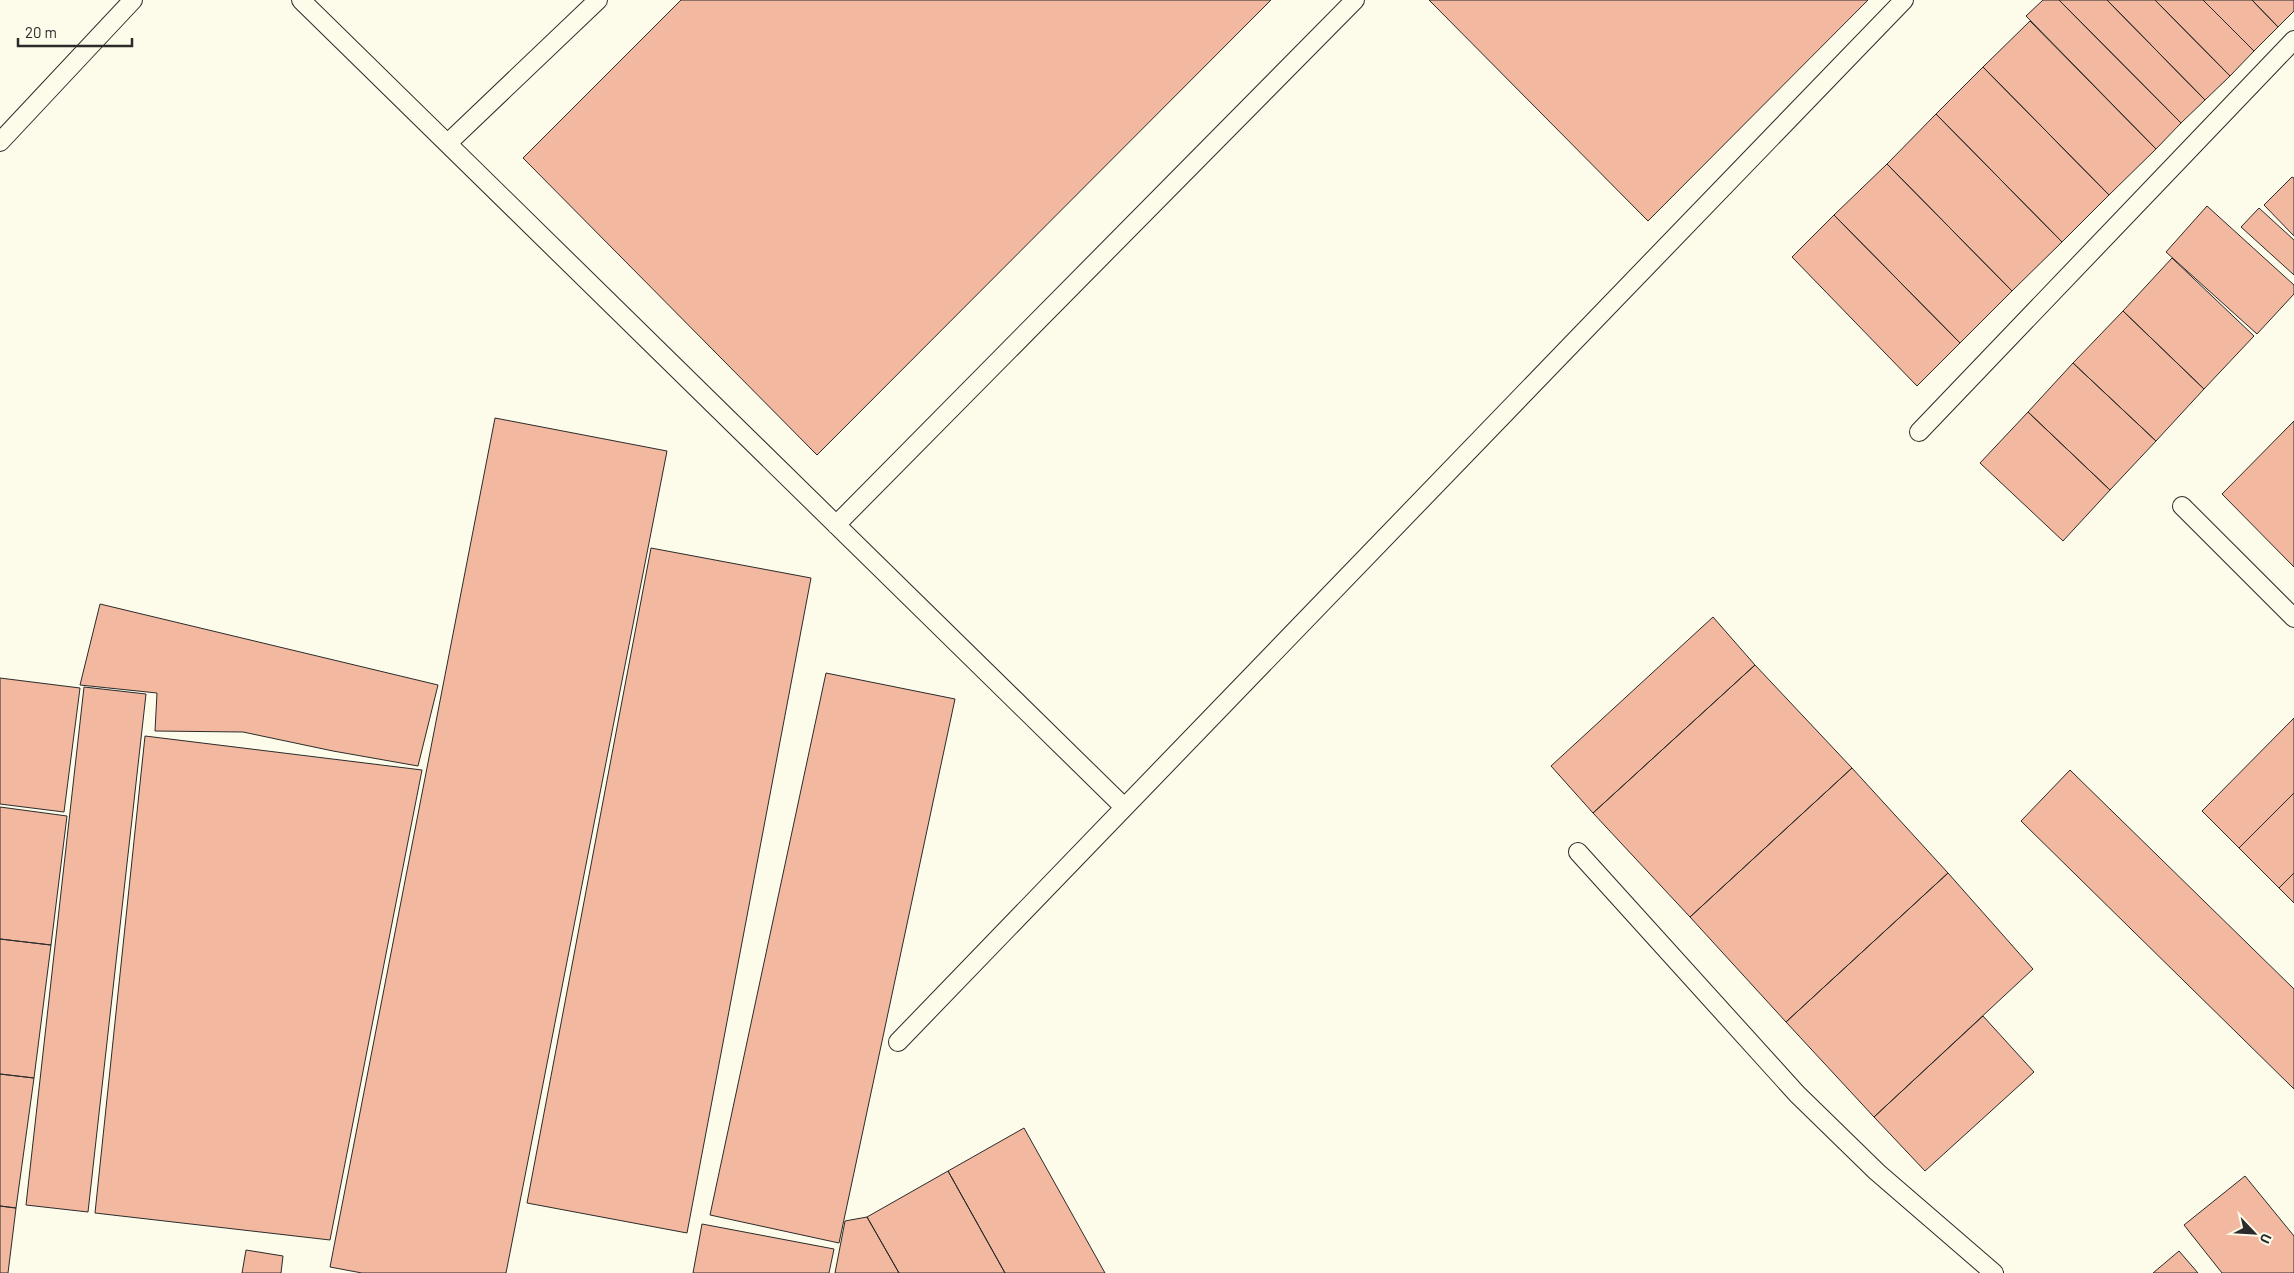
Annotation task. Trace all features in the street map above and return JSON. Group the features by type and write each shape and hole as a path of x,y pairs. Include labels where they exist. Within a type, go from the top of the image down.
{"lane":[{"path":"0,142 133,0"},
{"path":"301,0 1124,807"},
{"path":"448,143 598,0"},
{"path":"836,525 1355,0"},
{"path":"898,1042 1904,0"},
{"path":"1919,432 2294,40"},
{"path":"2182,506 2294,618"},
{"path":"1578,852 1797,1094 1877,1172 1994,1273"}],"building":[{"path":"681,0 1271,0 817,455 523,158"},
{"path":"1429,0 1868,0 1648,221"},
{"path":"2043,0 2059,0 2181,123 2156,149 2026,16"},
{"path":"2059,0 2107,0 2205,100 2181,123"},
{"path":"2107,0 2155,0 2230,76 2205,100"},
{"path":"2155,0 2203,0 2254,51 2230,76"},
{"path":"2203,0 2252,0 2278,27 2254,51"},
{"path":"2252,0 2294,0 2294,11 2278,27"},
{"path":"2030,21 2156,149 2109,195 1983,67"},
{"path":"1983,67 2109,195 2062,242 1936,114"},
{"path":"1936,114 2062,242 2012,291 1887,164"},
{"path":"1887,164 2012,291 1960,343 1834,215"},
{"path":"2292,177 2294,178 2294,236 2264,205"},
{"path":"2207,206 2294,285 2294,294 2257,334 2166,252"},
{"path":"2259,208 2294,240 2294,275 2241,227"},
{"path":"1834,215 1960,343 1917,386 1792,257"},
{"path":"2172,258 2254,336 2204,389 2123,311"},
{"path":"2123,311 2204,389 2156,441 2073,363"},
{"path":"2073,363 2156,441 2110,490 2028,412"},
{"path":"2028,412 2110,490 2063,541 1980,463"},
{"path":"495,418 667,451 506,1273 362,1273 330,1267"},
{"path":"2294,421 2294,567 2222,494"},
{"path":"651,548 811,578 687,1233 527,1203"},
{"path":"100,604 438,685 418,766 243,732 155,731 157,693 80,685"},
{"path":"1713,617 1755,665 1593,813 1551,766"},
{"path":"1755,665 1852,768 1690,917 1593,813"},
{"path":"826,673 955,699 839,1243 710,1215"},
{"path":"0,678 80,688 64,812 0,804"},
{"path":"84,687 146,694 88,1212 26,1205"},
{"path":"2294,718 2294,793 2239,848 2202,811"},
{"path":"145,736 422,770 330,1240 95,1213"},
{"path":"1852,768 1948,873 1786,1022 1690,917"},
{"path":"2070,770 2294,989 2294,1089 2021,821"},
{"path":"2294,793 2294,873 2279,888 2239,848"},
{"path":"0,807 67,816 51,945 0,939"},
{"path":"1948,873 2033,969 1874,1117 1786,1022"},
{"path":"2294,873 2294,903 2279,888"},
{"path":"0,939 51,945 34,1078 0,1074"},
{"path":"1983,1016 2034,1072 1925,1171 1874,1117"},
{"path":"0,1074 34,1078 16,1208 0,1206"},
{"path":"1024,1128 1105,1273 1005,1273 948,1171"},
{"path":"948,1171 1005,1273 899,1273 867,1217"},
{"path":"2245,1176 2294,1236 2294,1273 2222,1273 2184,1225"},
{"path":"0,1206 16,1208 8,1273 0,1273"},
{"path":"867,1217 899,1273 835,1273 845,1221"},
{"path":"702,1224 834,1249 829,1273 693,1273"},
{"path":"246,1250 283,1256 281,1273 242,1273"},
{"path":"2179,1251 2198,1273 2153,1273"}]}
